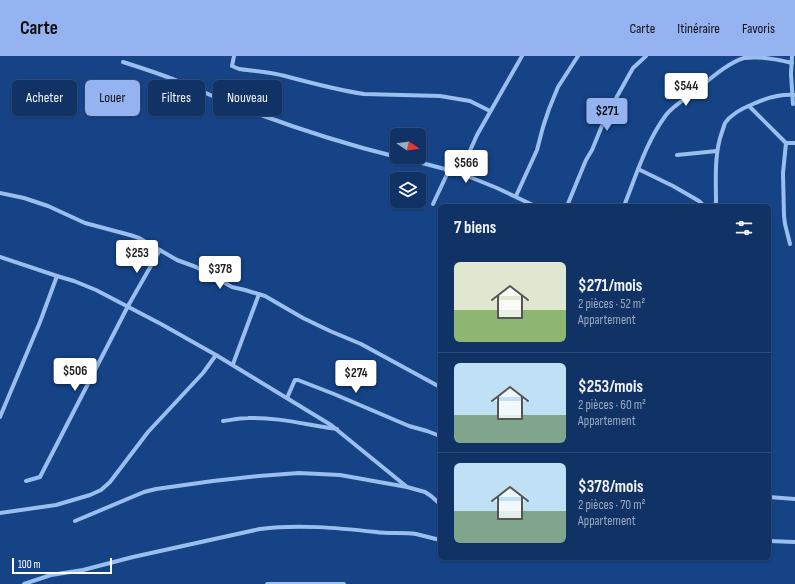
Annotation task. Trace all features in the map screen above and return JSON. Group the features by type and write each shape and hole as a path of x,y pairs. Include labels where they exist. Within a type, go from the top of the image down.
{"street":[{"path":"234,56 232,66 238,69 284,76 364,94 440,96 465,99 490,112"},
{"path":"460,173 477,135 522,56"},
{"path":"516,196 537,150 549,109 558,87 578,56"},
{"path":"568,204 606,116 633,68 646,56"},
{"path":"792,56 791,74 794,94 793,104"},
{"path":"625,204 649,144 666,114 681,101 728,66 744,58 766,57 792,63"},
{"path":"123,62 177,80 228,103 351,144 390,155"},
{"path":"716,204 717,151 720,135 725,124 732,116 764,99 780,95 794,94"},
{"path":"749,106 786,143 795,143"},
{"path":"786,143 783,173 784,216 790,244"},
{"path":"677,155 717,151"},
{"path":"425,164 460,173 516,196 531,204"},
{"path":"638,169 673,186 702,204"},
{"path":"433,204 449,170"},
{"path":"0,193 24,198 48,206 94,226 139,238 177,260 232,287 259,294 273,300 303,318 361,344 438,386"},
{"path":"26,481 40,477 128,306 160,250"},
{"path":"0,257 80,283 128,306 233,364 324,420 407,487"},
{"path":"0,417 40,322 57,276"},
{"path":"233,364 259,294"},
{"path":"0,513 56,505 90,495 101,490 110,482 148,432 203,373 216,355"},
{"path":"287,398 295,380 298,380 409,426 438,435"},
{"path":"223,421 246,418 265,418 337,430"},
{"path":"75,521 144,492 156,489 213,481 299,473 340,475 407,487 425,492 438,502"},
{"path":"771,497 795,499"},
{"path":"24,584 51,575 83,570 133,557 260,529 277,527 318,526 417,534 438,539"},
{"path":"771,541 795,542"},
{"path":"267,584 344,584"}]}
